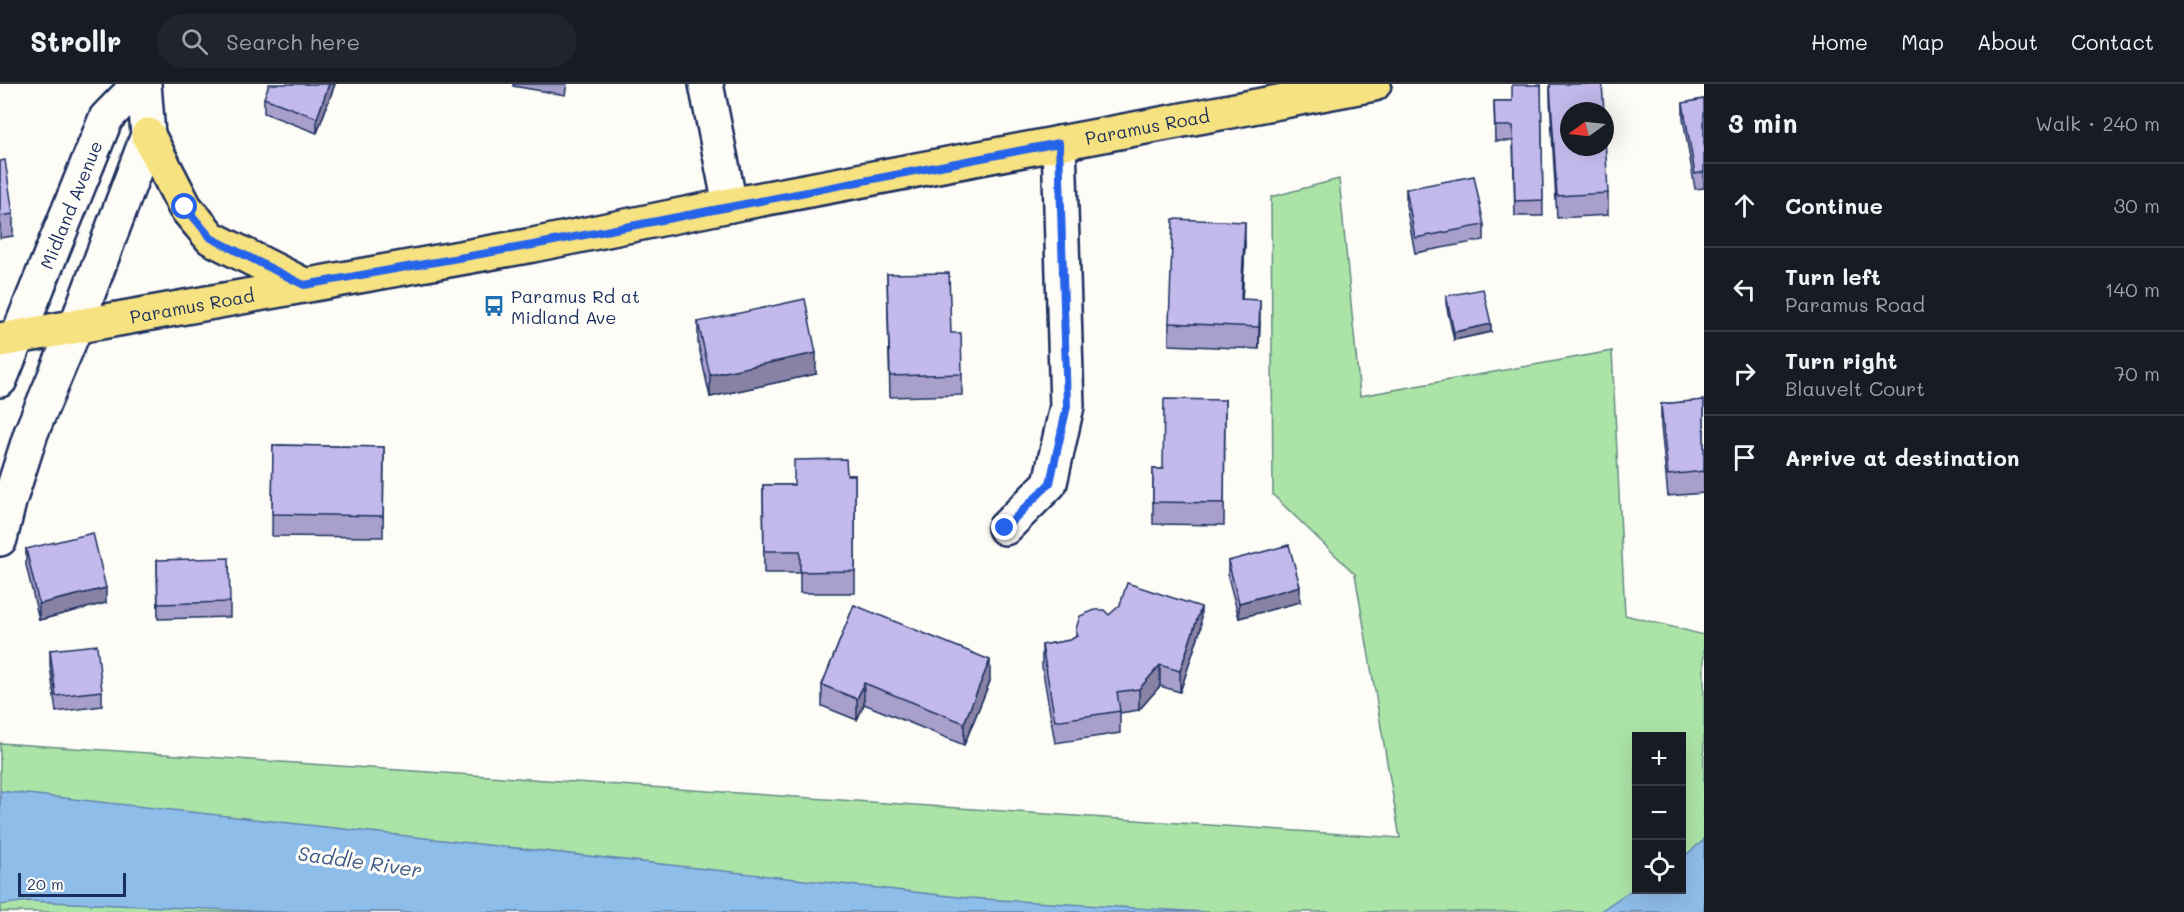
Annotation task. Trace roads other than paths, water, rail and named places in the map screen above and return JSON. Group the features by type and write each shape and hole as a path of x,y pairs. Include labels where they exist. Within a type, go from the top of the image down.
{"main road":[{"name":"Paramus Road","path":"9,338 533,245 730,205 1374,84"},
{"path":"147,135 185,207 211,238 304,285"}],"street":[{"name":"Midland Avenue","path":"0,380 9,338 105,118 139,84"},
{"path":"0,539 9,502 32,433 76,326 147,135 144,84"},
{"path":"706,84 730,205"},
{"path":"1005,528 1050,483 1067,406 1059,143"}],"water":[{"name":"Saddle River","path":"0,791 968,898 1203,912 272,912 28,901 0,905"},
{"path":"1704,840 1704,912 1599,912 1632,890 1632,894 1686,894 1686,855"}],"place":[{"name":"Paramus Rd at Midland Ave","path":"494,306"}]}
